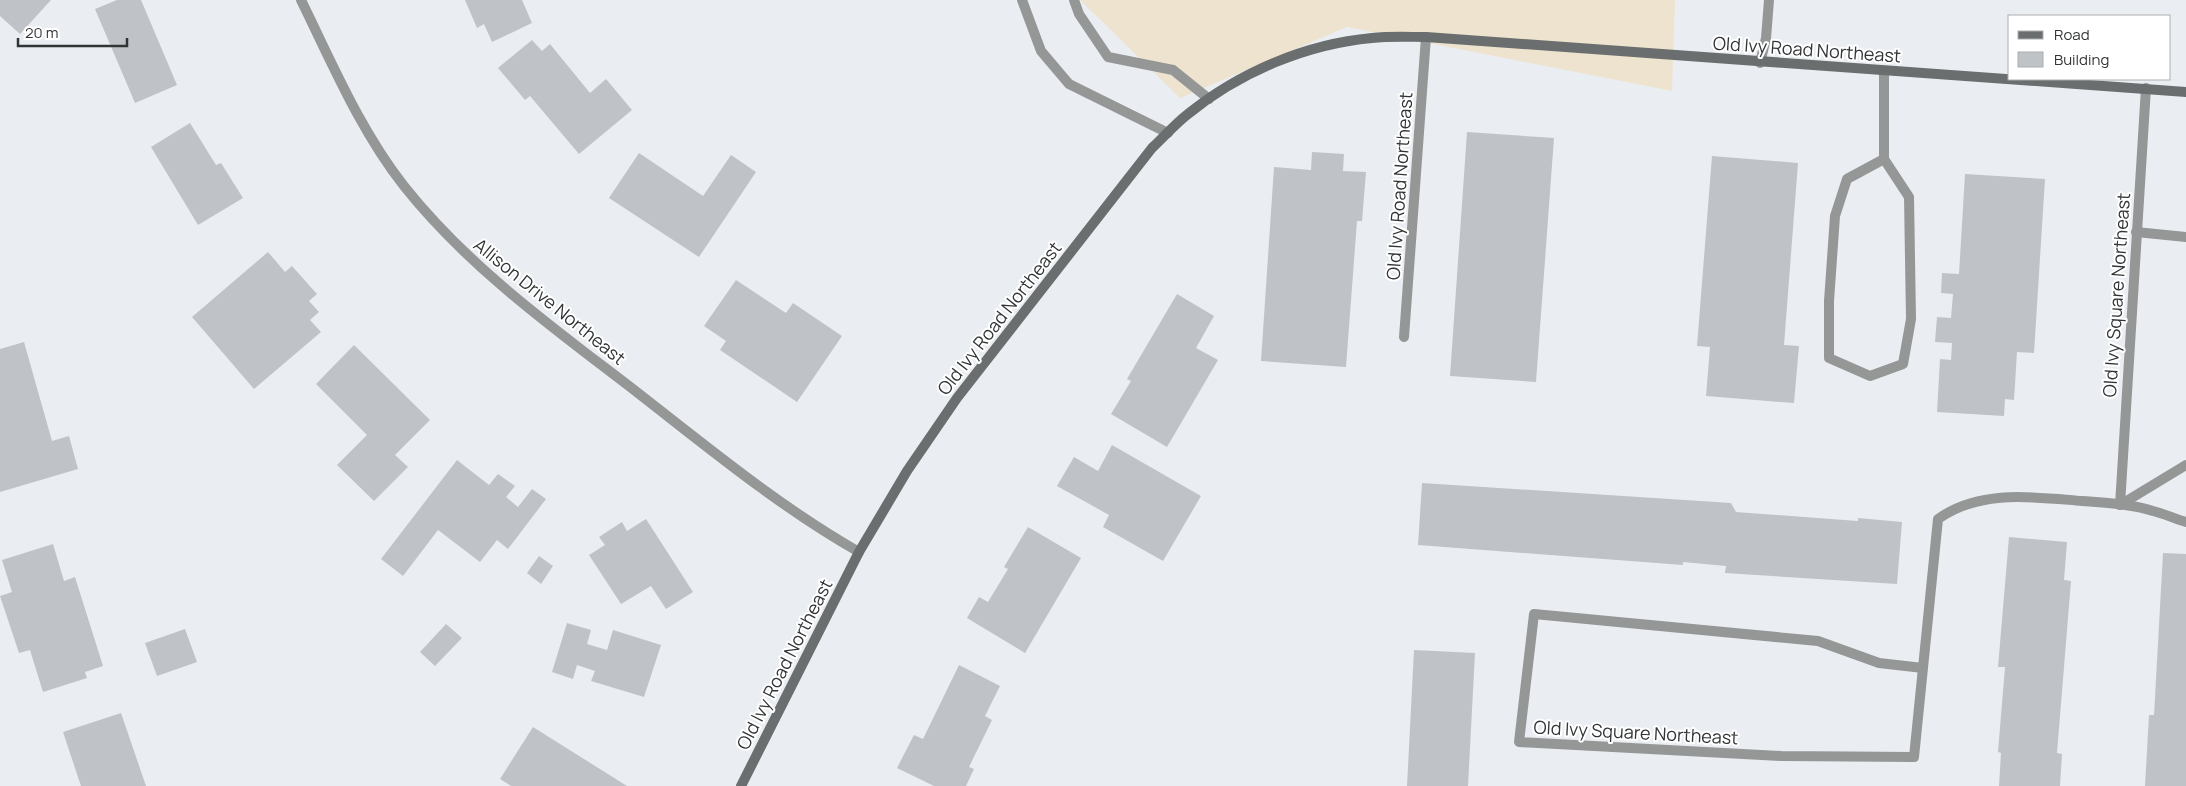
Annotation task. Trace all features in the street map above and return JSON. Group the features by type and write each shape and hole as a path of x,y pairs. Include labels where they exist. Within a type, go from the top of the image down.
{"street":[{"name":"Allison Drive Northeast","path":"301,0 364,127 403,185 448,238 507,292 782,504 859,552"},
{"path":"1022,0 1041,51 1069,84 1168,133"},
{"path":"1074,0 1079,14 1108,57 1173,70 1208,100"},
{"path":"1760,63 1766,38 1769,0"},
{"name":"Old Ivy Road Northeast","path":"741,786 859,552 907,471 957,398 1152,148 1187,114 1227,86 1269,64 1320,47 1372,38 1426,37 1760,63 2008,79"},
{"name":"Old Ivy Road Northeast","path":"1404,337 1426,37"},
{"path":"1884,71 1884,160 1909,197 1911,319 1903,364 1870,376 1829,358 1829,301 1835,216 1847,179 1884,160"},
{"name":"Old Ivy Road Northeast","path":"2023,80 2186,92"},
{"name":"Old Ivy Square Northeast","path":"2120,504 2146,88"},
{"path":"2136,232 2186,237"},
{"path":"2120,504 2186,466"},
{"name":"Old Ivy Square Northeast","path":"1923,668 1879,663 1818,641 1534,614 1519,742 1781,756 1914,757 1923,668 1938,518 1952,509 1969,503 2015,496 2120,504 2154,511 2186,522"}],"shaded area":[{"path":"1080,0 1675,0 1672,91 1347,27 1180,98"}],"building":[{"path":"0,0 51,0 20,34 0,16"},
{"path":"117,0 141,0 177,85 135,103 95,9"},
{"path":"465,0 522,0 532,23 492,42 484,24 477,28"},
{"path":"532,40 542,51 550,44 590,93 606,79 632,110 579,154 530,96 525,100 498,68"},
{"path":"190,123 216,165 221,163 243,198 198,225 151,147"},
{"path":"1467,132 1554,138 1536,382 1450,376"},
{"path":"1312,152 1344,154 1343,171 1366,172 1362,221 1357,221 1346,367 1261,361 1274,167 1311,170"},
{"path":"639,153 703,196 731,155 756,172 699,257 609,198"},
{"path":"1712,156 1798,163 1784,345 1799,346 1794,403 1706,396 1710,347 1697,346"},
{"path":"1965,174 2045,179 2034,353 2017,352 2014,400 2005,399 2004,416 1937,412 1940,359 1951,360 1952,343 1935,342 1937,317 1951,318 1953,294 1941,293 1942,273 1959,274"},
{"path":"268,252 285,272 292,266 317,294 309,301 319,312 310,320 321,332 254,389 192,317"},
{"path":"736,280 786,313 793,303 842,336 797,402 720,350 726,341 704,326"},
{"path":"1177,294 1214,316 1196,348 1218,360 1167,447 1111,414 1131,381 1127,379"},
{"path":"24,342 52,441 69,436 78,469 0,492 0,349"},
{"path":"354,345 430,420 395,455 408,467 374,501 337,465 367,435 316,384"},
{"path":"1112,445 1201,496 1163,561 1103,527 1109,515 1057,486 1074,457 1098,471"},
{"path":"457,460 489,485 498,474 515,486 506,497 518,507 532,489 546,499 508,549 497,540 480,562 438,530 403,576 381,559"},
{"path":"1422,483 1731,503 1736,512 1858,521 1858,518 1902,522 1897,584 1725,573 1726,566 1683,562 1683,565 1418,545"},
{"path":"646,519 693,592 666,609 651,586 621,604 589,555 605,545 599,537 622,522 627,531"},
{"path":"1028,527 1081,558 1025,653 967,618 979,597 988,602 1008,569 1004,567"},
{"path":"2009,537 2067,542 2064,580 2071,581 2057,753 2062,754 2060,786 1999,786 2001,753 1998,752 2005,667 1998,667"},
{"path":"53,544 64,581 75,577 103,666 85,672 87,678 43,692 30,650 19,653 0,596 12,592 2,560"},
{"path":"2163,553 2186,554 2186,786 2145,786 2149,715 2154,715"},
{"path":"539,556 553,566 541,584 527,573"},
{"path":"567,623 591,630 587,644 607,650 613,630 661,645 644,697 591,681 595,671 577,665 573,679 552,672"},
{"path":"446,624 462,638 435,666 420,652"},
{"path":"185,629 197,662 157,676 145,643"},
{"path":"1414,650 1475,653 1468,786 1407,786"},
{"path":"959,665 1000,686 985,716 992,720 969,767 974,769 966,786 934,786 897,768 914,735 923,739"},
{"path":"121,713 146,786 81,786 63,732"},
{"path":"533,727 627,786 511,786 500,779"}]}
